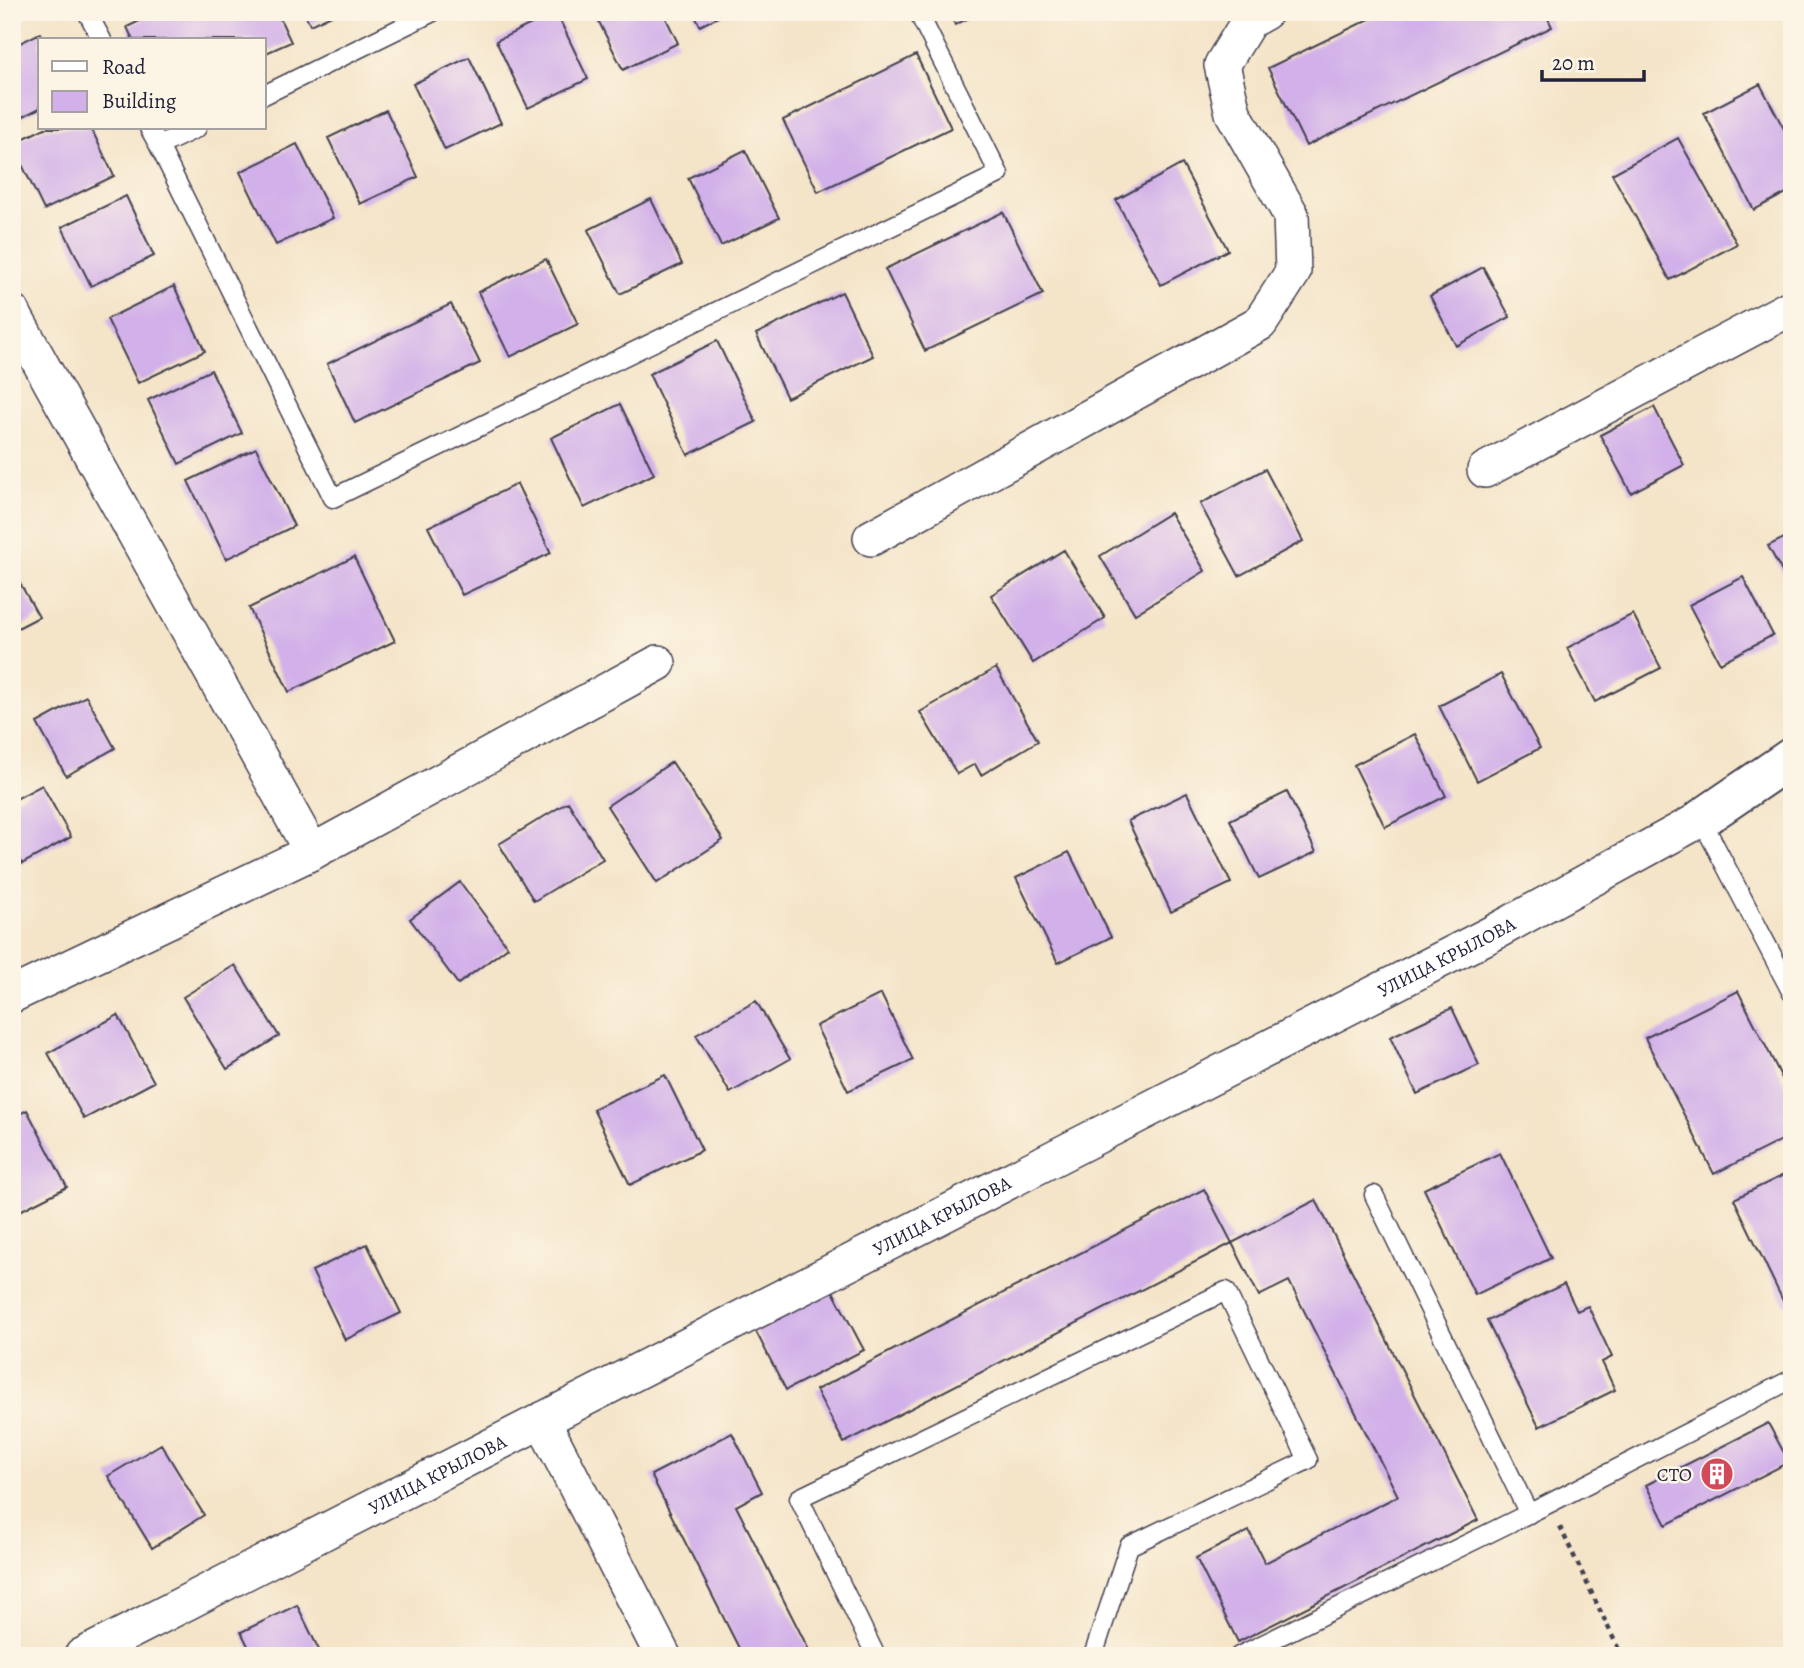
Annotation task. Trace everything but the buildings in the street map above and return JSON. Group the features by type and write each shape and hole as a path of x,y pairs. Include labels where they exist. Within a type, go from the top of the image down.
{"street":[{"path":"871,538 1260,323 1293,272 1292,215 1233,113 1222,65 1249,21 1265,12"},
{"path":"1485,470 1792,307"},
{"path":"12,312 312,852"},
{"path":"12,995 312,852 658,663"},
{"name":"УЛИЦА КРЫЛОВА","path":"82,1656 1493,933 1701,819 1792,757"},
{"path":"542,1420 663,1656"}],"lane":[{"path":"86,12 101,38"},
{"path":"266,94 433,12"},
{"path":"150,130 333,498 999,174 918,12"},
{"path":"159,146 193,130"},
{"path":"1701,819 1792,993"},
{"path":"1374,1195 1529,1514"},
{"path":"876,1656 799,1498 1226,1291 1308,1460 1129,1546 1093,1656"},
{"path":"1239,1656 1529,1514 1792,1380"}],"path":[{"path":"1548,1504 1622,1656"}],"place":[{"name":"СТО","path":"1717,1474"}]}
